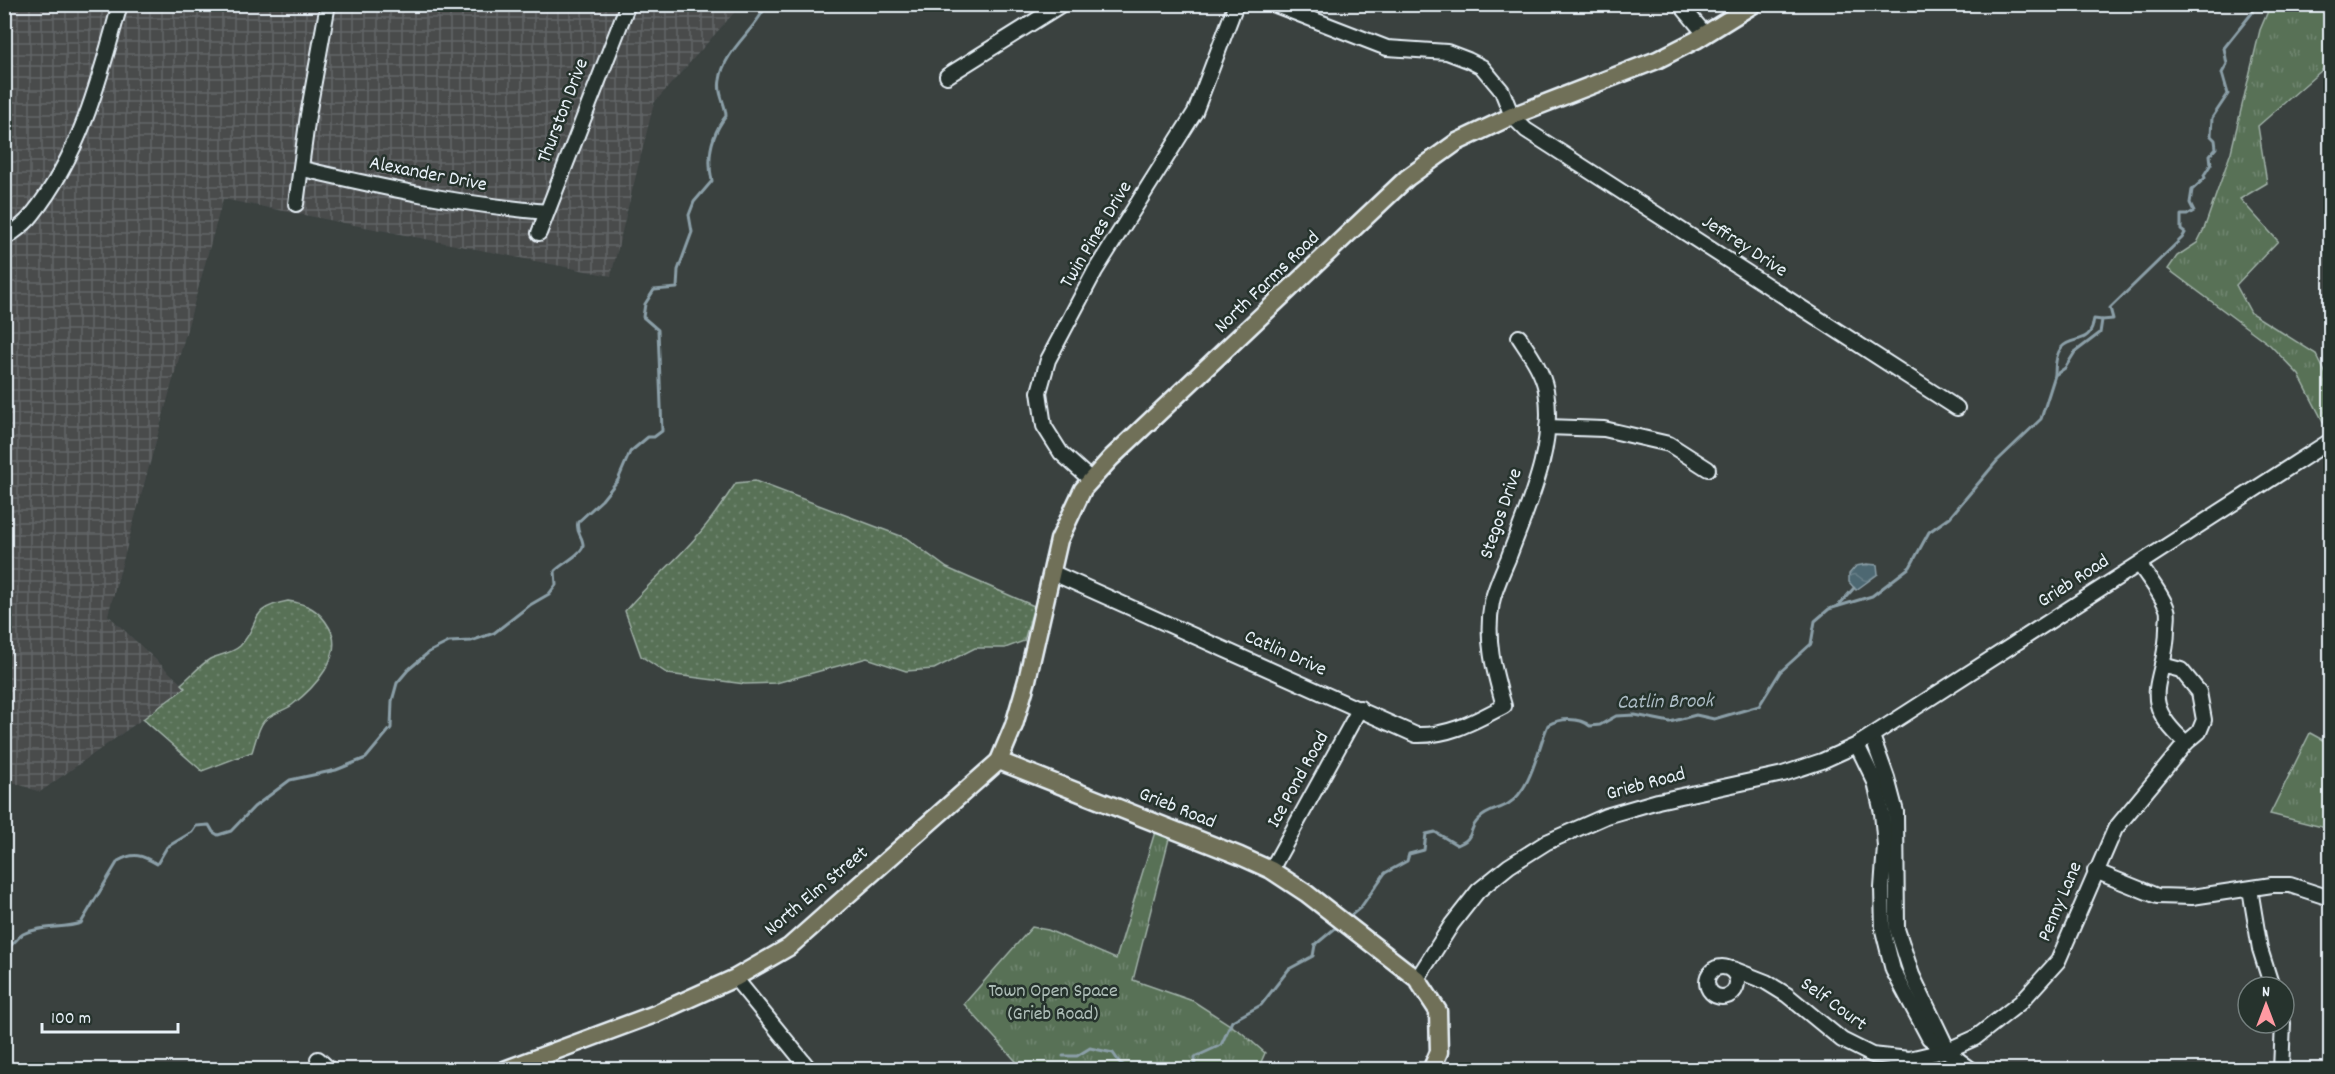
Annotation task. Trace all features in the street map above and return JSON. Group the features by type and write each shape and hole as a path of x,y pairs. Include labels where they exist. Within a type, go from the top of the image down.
{"main road":[{"name":"North Farms Road","path":"999,761 1014,725 1027,680 1059,540 1083,489 1090,480 1407,178 1456,142 1512,116 1657,60 1754,4"},
{"name":"Grieb Road","path":"999,761 1271,870 1417,978"},
{"name":"North Elm Street","path":"504,1070 655,1014 735,978 789,947 999,761"},
{"path":"1417,978 1438,1011 1439,1052 1431,1070"}],"street":[{"path":"4,239 32,217 68,159 97,88 120,4"},
{"path":"296,204 303,170 308,115 328,4"},
{"name":"Thurston Drive","path":"539,233 628,4"},
{"path":"947,76 1062,4"},
{"name":"Twin Pines Drive","path":"1090,480 1061,453 1044,426 1039,392 1048,360 1095,271 1195,112 1236,4"},
{"path":"1274,4 1387,48 1447,52 1468,60 1482,68 1502,91 1512,116"},
{"path":"1680,4 1705,34"},
{"name":"Jeffrey Drive","path":"1512,116 1526,130 1957,408"},
{"name":"Alexander Drive","path":"303,170 402,193 487,207 547,212"},
{"name":"Stegos Drive","path":"1504,706 1492,666 1489,634 1492,601 1534,490 1547,427 1546,390 1537,365 1519,337"},
{"path":"1547,427 1604,429 1669,444 1708,469"},
{"name":"Grieb Road","path":"1417,978 1452,924 1478,891 1509,866 1547,842 1606,816 1658,801 1783,774 1822,761 1857,745 2331,441"},
{"path":"2140,565 2167,610 2167,646 2156,695 2156,707 2173,732 2186,743"},
{"name":"Catlin Drive","path":"1051,572 1360,708 1416,735 1436,735 1458,729 1504,706"},
{"name":"Penny Lane","path":"1948,1050 1975,1038 2021,1002 2058,961 2115,829 2186,743 2199,732 2204,720 2199,692 2181,670 2162,665"},
{"name":"Ice Pond Road","path":"1271,870 1360,708"},
{"path":"1872,736 1887,777 1896,812 1897,929 1912,975 1948,1050"},
{"path":"1857,745 1875,782 1882,813 1885,846 1882,888 1883,930 1893,970 1929,1038 1972,1070"},
{"path":"2095,871 2157,896 2192,897 2290,885 2331,898"},
{"path":"2250,889 2260,949 2268,975"},
{"name":"Self Court","path":"1733,969 1773,987 1842,1040 1872,1055 1909,1059 1948,1050"},
{"path":"735,978 810,1070"},
{"path":"2281,1070 2282,1035"},
{"path":"318,1059 330,1070"}],"shaded area":[{"path":"4,5 741,5 654,103 611,276 223,199 108,615 186,688 40,792 4,779"}],"green space":[{"path":"2271,4 2330,5 2330,63 2258,126 2267,183 2240,199 2278,241 2236,285 2251,313 2316,354 2330,382 2330,428 2327,429 2299,375 2270,345 2168,269 2177,256 2197,243 2204,229 2231,152 2260,30"},
{"path":"755,481 906,538 947,568 1034,606 1024,641 1005,648 975,648 934,669 906,671 867,658 776,683 745,684 668,674 641,656 625,611 694,540 736,483"},
{"path":"288,601 312,609 329,627 333,638 333,649 325,670 300,698 264,721 252,752 202,771 143,719 185,688 181,684 206,661 240,646 247,638 256,618 266,608"},
{"path":"2310,733 2330,744 2330,829 2270,814"},
{"name":"Town Open Space (Grieb Road)","path":"1158,822 1172,827 1133,980 1193,1001 1241,1032 1265,1053 1258,1069 1023,1069 964,1004 1032,927 1048,930 1116,959"}],"water":[{"path":"1877,565 1878,574 1856,590 1849,582 1849,574 1856,566"}],"waterway":[{"path":"4,949 30,931 81,923 118,861 129,856 138,856 157,864 167,847 192,832 196,826 209,825 218,835 231,831 254,807 290,780 336,770 366,758 391,728 392,701 397,683 408,670 429,652 449,642 471,641 494,633 530,605 549,594 556,585 555,571 582,548 583,542 578,522 602,500 618,480 630,452 648,437 654,437 662,431 658,330 643,317 645,304 654,290 677,288 678,270 692,232 689,215 694,202 712,181 710,155 717,131 726,116 720,90 723,69 733,50 762,14 767,4"},
{"name":"Catlin Brook","path":"1349,917 1361,907 1385,873 1407,861 1409,854 1424,850 1426,834 1435,832 1457,845 1467,840 1475,823 1482,816 1508,804 1516,797 1523,789 1533,768 1548,725 1569,720 1580,721 1590,726 1600,725 1616,716 1635,715 1670,722 1696,715 1714,719 1759,706 1780,672 1811,644 1815,621 1829,609 1872,596 1910,567 1929,532 1950,517 1997,461 2041,419 2055,375 2065,368 2075,352 2100,333 2102,320 2113,319 2110,308 2182,238 2185,233 2181,230 2181,215 2194,211 2190,203 2192,190 2205,178 2204,175 2211,164 2210,155 2216,148 2215,140 2211,136 2212,118 2228,94 2222,73 2227,64 2224,48 2252,13 2253,4"},
{"path":"2055,374 2056,359 2060,350 2070,342 2088,334 2094,319 2102,320"},
{"path":"1838,606 1854,588"},
{"name":"Catlin Brook","path":"1188,1070 1195,1063 1195,1057 1221,1045 1232,1021 1261,1005 1289,969 1313,956 1315,945 1339,925"},
{"path":"1063,1056 1077,1056 1090,1048 1113,1053 1120,1063 1131,1070"}]}
